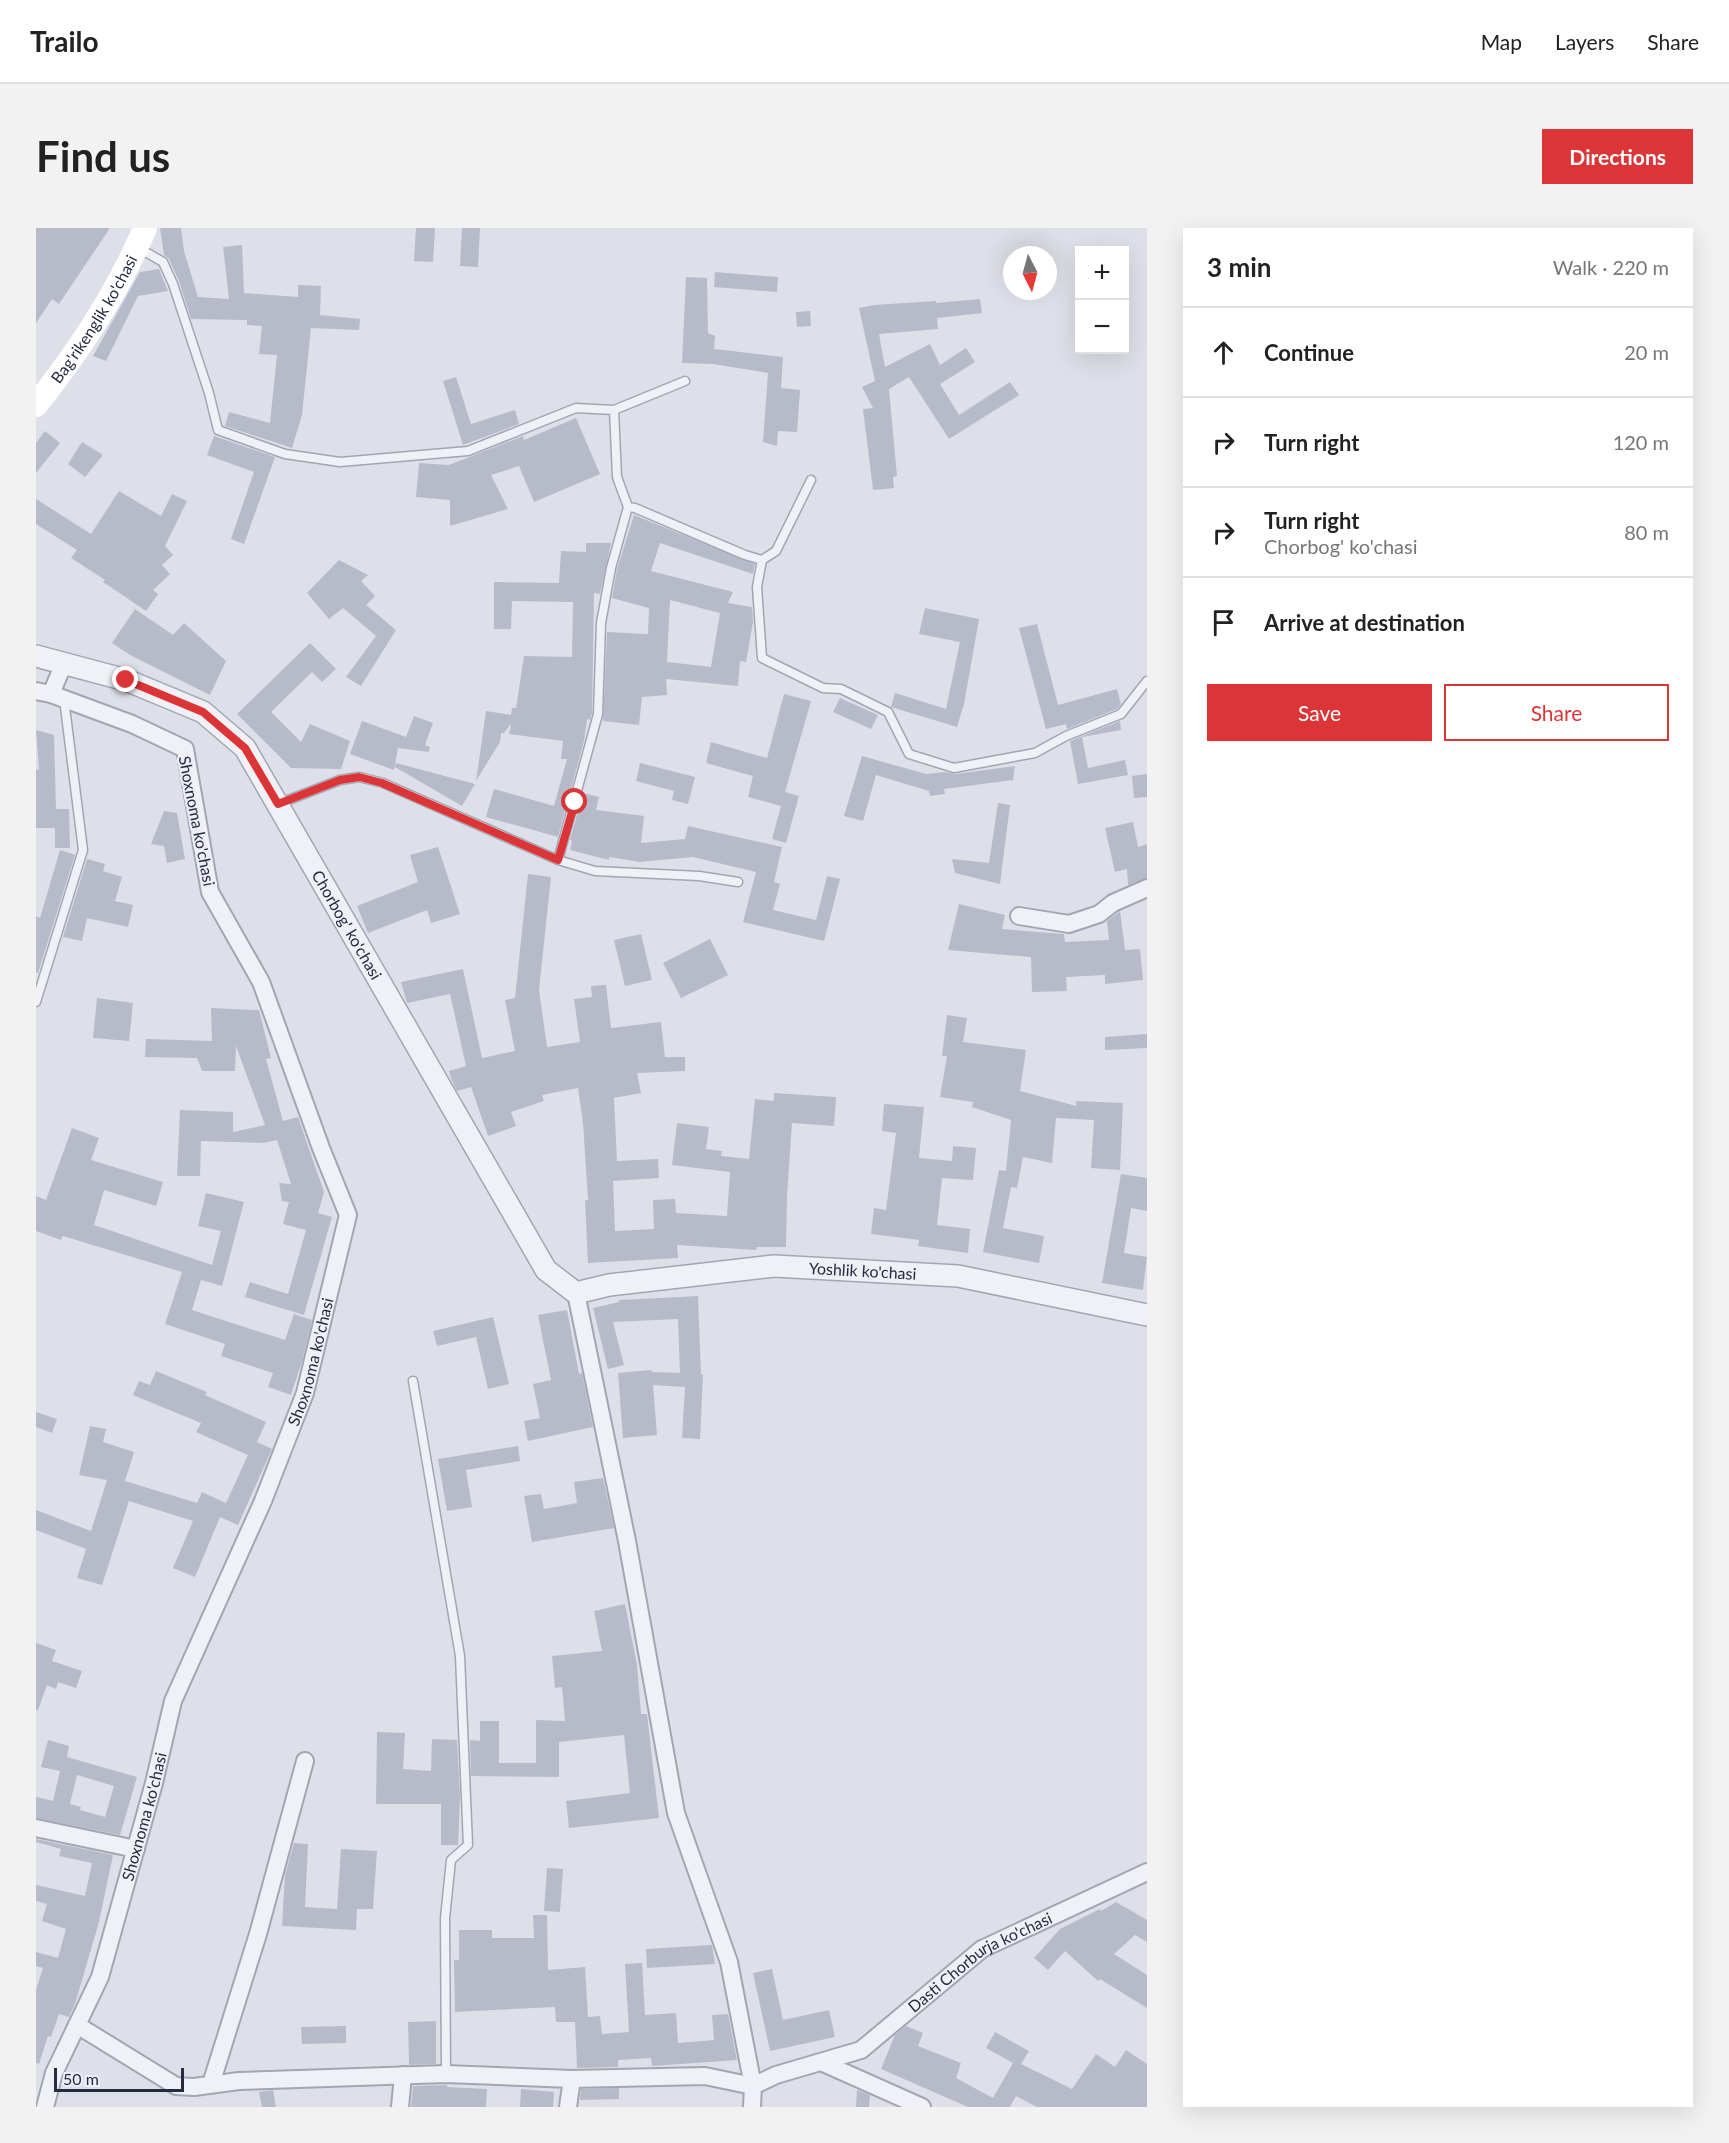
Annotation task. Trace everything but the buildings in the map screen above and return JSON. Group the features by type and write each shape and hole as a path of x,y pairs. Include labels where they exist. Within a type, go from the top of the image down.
{"main road":[{"name":"Bag'rikenglik ko'chasi","path":"36,405 104,309 141,238"}],"street":[{"name":"Chorbog' ko'chasi","path":"36,656 126,680 203,712 245,748 546,1270 576,1293"},
{"path":"50,695 63,663"},
{"name":"Shoxnoma ko'chasi","path":"45,2107 54,2073 100,1977 154,1783 173,1701 263,1501 305,1393 348,1215 321,1148 261,982 210,892 185,749 132,724 50,695"},
{"path":"1019,916 1069,924 1099,914 1113,903 1147,888"},
{"name":"Yoshlik ko'chasi","path":"576,1293 609,1285 774,1266 958,1276 1147,1315"},
{"path":"576,1293 627,1541 676,1813 729,1962 753,2086 752,2107"},
{"path":"211,2085 258,1934 305,1761"},
{"path":"36,1828 136,1849"},
{"name":"Dasti Chorburja ko'chasi","path":"753,2086 776,2075 861,2050 982,1948 1147,1872"},
{"path":"77,2025 176,2086 194,2087 239,2081 446,2074 572,2079 705,2076 753,2086"},
{"path":"821,2062 922,2107"},
{"path":"400,2107 403,2075"},
{"path":"568,2107 572,2079"}],"lane":[{"path":"141,238 163,262 173,284 209,393 218,430 285,454 340,462 468,451 576,408 614,410 685,381"},
{"path":"558,860 598,714 601,623 611,568 628,507 617,477 614,410"},
{"path":"811,480 776,551 762,560 757,587 762,658 824,688 841,689 888,712 909,754 954,768 1035,753 1066,736 1121,714 1147,681"},
{"path":"628,507 762,560"},
{"path":"36,1002 83,850 50,695"},
{"path":"278,804 340,780 359,777 382,783 558,860 595,871 699,876 738,882"},
{"path":"413,1381 460,1656 468,1845 450,1860 445,1918 446,2074"}],"route":[{"path":"126,680 203,712 245,748 278,804 340,780 359,777 382,783 558,860 575,802"}]}
